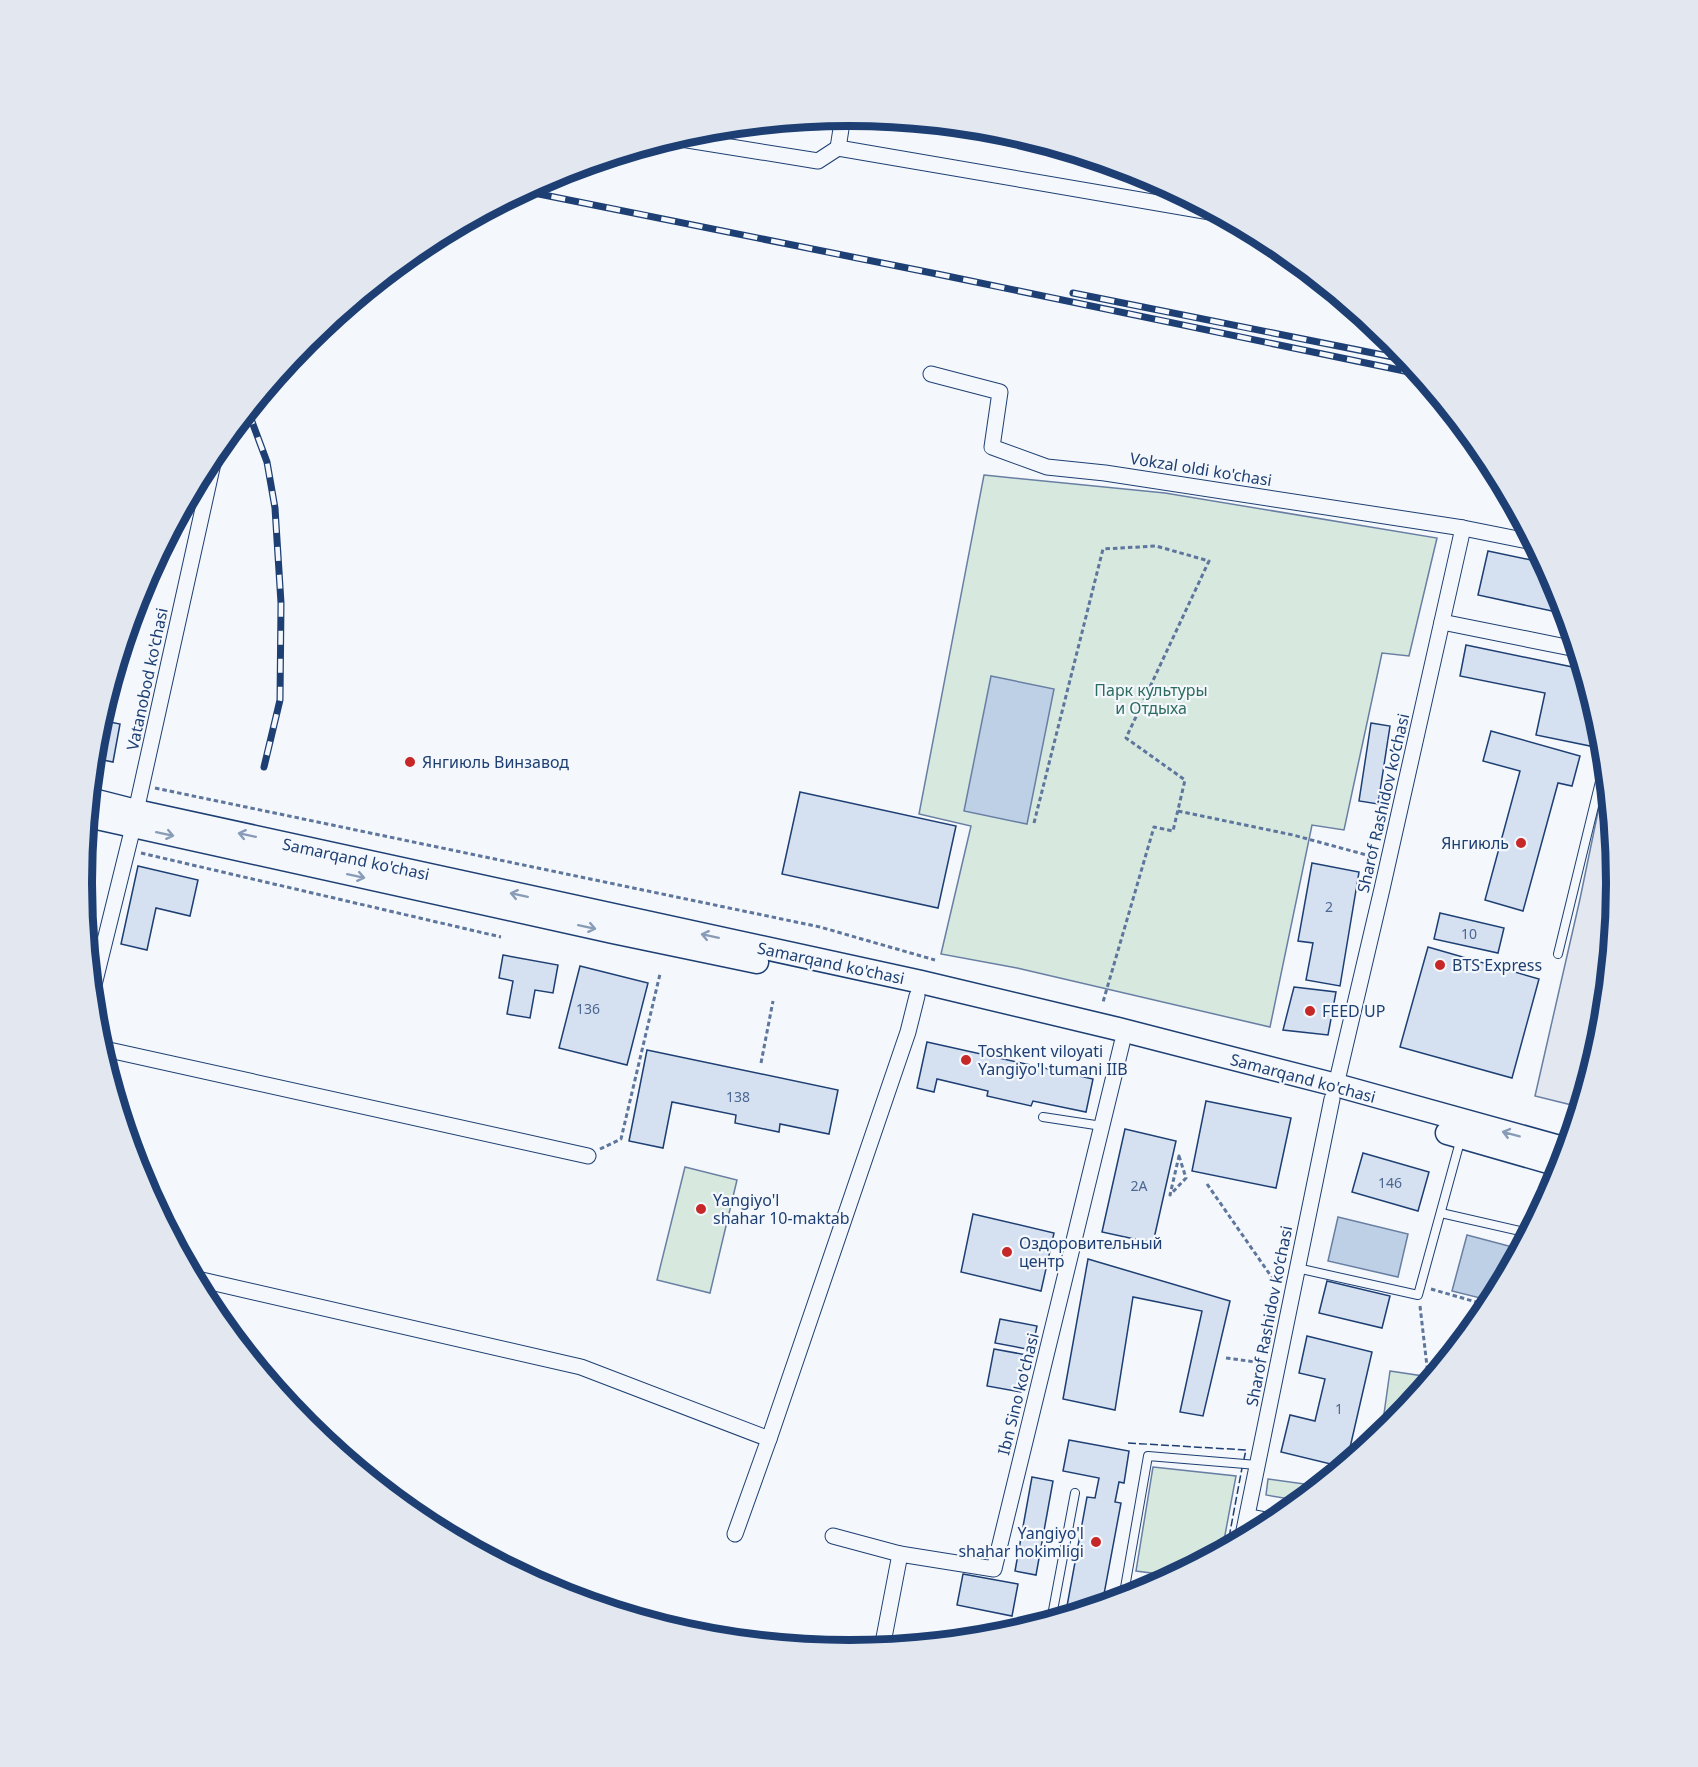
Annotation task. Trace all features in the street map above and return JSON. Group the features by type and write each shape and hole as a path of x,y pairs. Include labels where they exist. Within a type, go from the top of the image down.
{"main road":[{"name":"Samarqand ko'chasi","path":"96,802 135,819"},
{"name":"Samarqand ko'chasi","path":"95,816 135,819 613,932 1118,1029 1334,1092 1461,1137 1553,1163"},
{"name":"Samarqand ko'chasi","path":"919,989 1122,1042 1559,1147"}],"street":[{"path":"838,148 841,126"},
{"path":"698,142 819,160 838,148 1194,209"},
{"name":"Vokzal oldi ko'chasi","path":"931,374 1000,392 992,447 1047,468 1105,473 1463,528 1524,540"},
{"name":"Vatanobod ko'chasi","path":"97,973 128,850 210,478"},
{"name":"Sharof Rashidov ko’chasi","path":"1244,1530 1334,1092 1389,860 1463,528"},
{"path":"1442,622 1568,647"},
{"path":"735,1534 904,1044 919,989"},
{"name":"Ibn Sino ko'chasi","path":"900,1554 994,1569 1122,1042"},
{"path":"110,1050 588,1156"},
{"path":"205,1281 581,1367 769,1439"},
{"path":"834,1536 900,1554 884,1640"}],"lane":[{"path":"1558,954 1600,783"},
{"path":"1043,1117 1102,1126"},
{"path":"1297,1268 1420,1291 1461,1137"},
{"path":"1441,1213 1521,1231"},
{"path":"1125,1588 1148,1456 1257,1466"},
{"path":"1054,1612 1075,1493"},
{"path":"1248,1513 1265,1516"}],"path":[{"path":"1034,823 1103,549 1156,546 1209,561 1126,738 1185,780 1173,831 1154,827 1103,1002"},
{"path":"142,786 820,927 935,960"},
{"path":"1178,811 1293,835 1389,860"},
{"path":"128,850 501,937"},
{"path":"588,1156 621,1139 660,974"},
{"path":"760,1063 773,1000"},
{"path":"1179,1156 1186,1178 1178,1187 1170,1195 1179,1156"},
{"path":"1208,1184 1273,1279"},
{"path":"1428,1372 1420,1291 1479,1304"},
{"path":"1226,1358 1277,1365"},
{"path":"1134,1582 1139,1583"}],"green space":[{"name":"Парк культуры и Отдыха","path":"984,475 1165,493 1437,538 1409,656 1382,653 1344,830 1312,825 1270,1027 1017,968 941,954 971,826 919,814"},
{"path":"685,1167 737,1180 710,1293 657,1280"},
{"path":"1390,1371 1423,1376 1419,1383 1383,1421"},
{"path":"1153,1467 1236,1476 1224,1542 1159,1574 1136,1571"},
{"path":"1268,1479 1309,1485 1289,1499 1266,1495"}],"shaded area":[{"path":"1601,796 1605,834 1605,933 1592,1031 1573,1105 1535,1096"}],"water":[{"path":"991,676 1054,689 1027,824 964,811"},
{"path":"1338,1217 1408,1234 1398,1277 1328,1261"},
{"path":"1467,1235 1513,1247 1482,1299 1452,1291"}],"building":[{"path":"1488,551 1534,561 1556,612 1478,595"},
{"path":"1466,645 1575,668 1594,747 1536,735 1545,693 1460,676"},
{"path":"109,722 120,724 113,762 102,760"},
{"path":"1371,723 1390,726 1378,804 1359,801"},
{"name":"Янгиюль","path":"1491,731 1580,756 1572,786 1558,783 1523,911 1485,900 1520,771 1483,761"},
{"path":"800,792 956,826 938,908 782,874"},
{"path":"1312,863 1359,872 1340,986 1306,980 1313,943 1298,941"},
{"path":"138,866 198,880 190,916 156,908 147,950 121,944"},
{"path":"1440,913 1504,928 1498,953 1434,939"},
{"path":"1428,947 1539,979 1512,1078 1400,1047"},
{"path":"503,955 558,965 553,993 535,990 530,1018 507,1014 513,981 499,978"},
{"path":"580,966 648,983 627,1065 559,1048"},
{"name":"FEED UP","path":"1294,987 1336,992 1328,1035 1283,1030"},
{"name":"Toshkent viloyati Yangiyo'l tumani IIB","path":"927,1042 1093,1079 1086,1112 1033,1101 1031,1106 987,1096 988,1091 937,1079 934,1092 917,1088"},
{"path":"647,1050 838,1090 829,1134 780,1124 779,1132 735,1123 736,1115 672,1102 663,1148 629,1141"},
{"path":"1206,1101 1291,1118 1276,1188 1192,1171"},
{"path":"1125,1129 1176,1141 1153,1243 1102,1232"},
{"path":"1363,1153 1429,1172 1418,1211 1352,1192"},
{"name":"Оздоровительный центр","path":"973,1214 1054,1233 1041,1291 961,1272"},
{"path":"1088,1259 1230,1301 1203,1416 1180,1412 1202,1311 1133,1297 1115,1410 1063,1399"},
{"path":"1327,1281 1390,1296 1382,1328 1319,1313"},
{"path":"1000,1319 1037,1326 1032,1350 995,1343"},
{"path":"1307,1336 1372,1352 1349,1452 1334,1465 1281,1452 1290,1415 1315,1421 1325,1379 1299,1373"},
{"path":"994,1349 1027,1355 1021,1392 987,1386"},
{"name":"Yangiyo'l shahar hokimligi","path":"1069,1440 1129,1451 1124,1483 1119,1482 1115,1502 1121,1503 1104,1597 1067,1609 1087,1497 1095,1498 1099,1478 1063,1471"},
{"path":"1032,1477 1053,1481 1036,1575 1015,1571"},
{"path":"963,1574 1018,1584 1012,1616 957,1605"}],"railway":[{"path":"537,194 1407,372"},
{"path":"1073,293 1394,357"},
{"path":"251,419 267,462 275,508 281,603 280,700 264,767"}],"fence":[{"path":"1128,1443 1246,1450 1244,1459"},
{"path":"1229,1540 1242,1468"}],"place":[{"name":"Янгиюль Винзавод","path":"410,762"},
{"name":"Янгиюль","path":"1521,843"},
{"name":"BTS Express","path":"1440,965"},
{"name":"FEED UP","path":"1310,1011"},
{"name":"Toshkent viloyati Yangiyo'l tumani IIB","path":"966,1060"},
{"name":"Yangiyo'l shahar 10-maktab","path":"701,1209"},
{"name":"Оздоровительный центр","path":"1007,1252"},
{"name":"Yangiyo'l shahar hokimligi","path":"1096,1542"}]}
